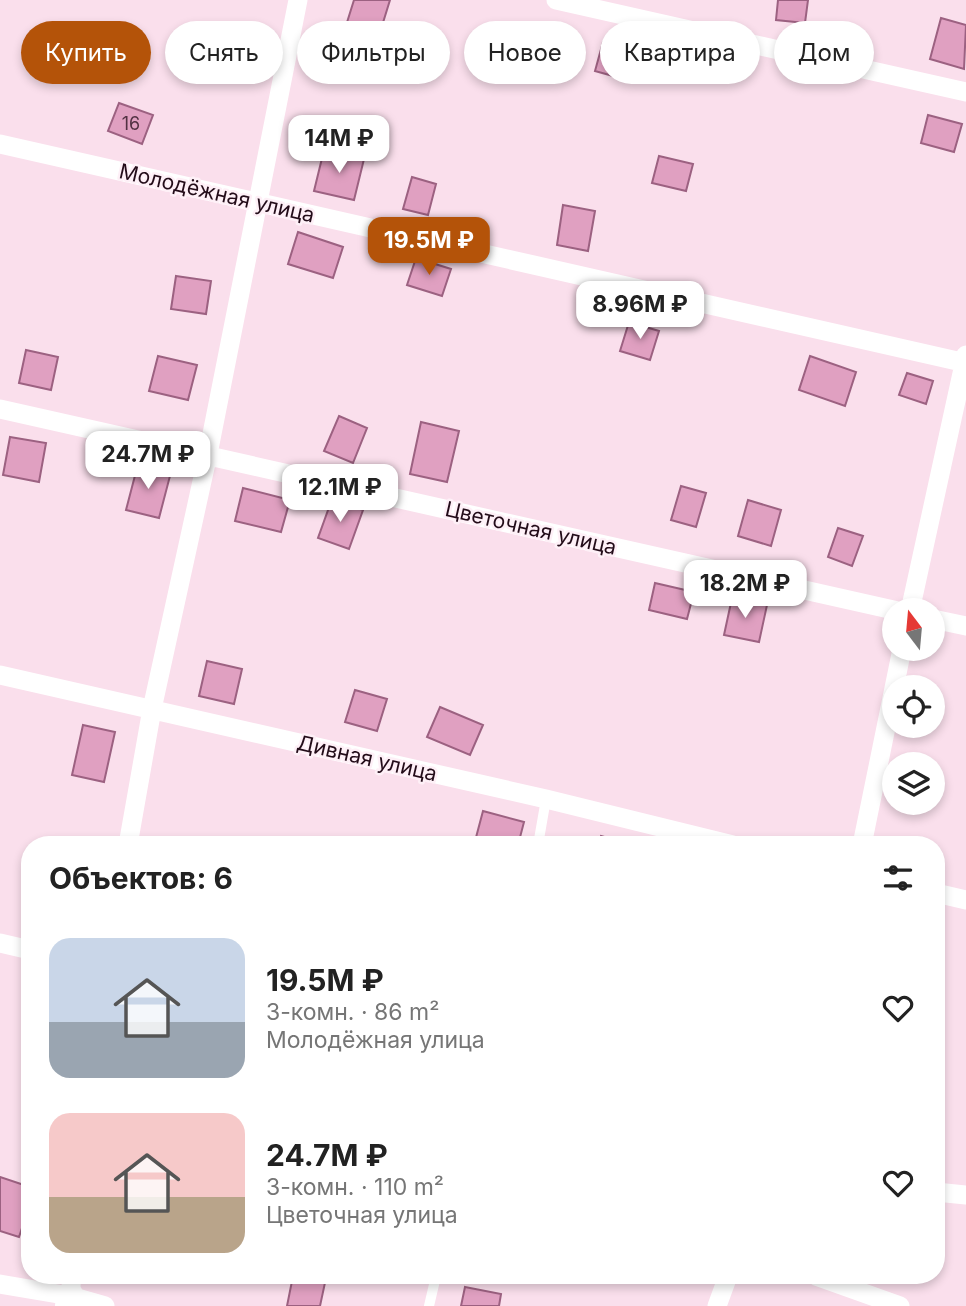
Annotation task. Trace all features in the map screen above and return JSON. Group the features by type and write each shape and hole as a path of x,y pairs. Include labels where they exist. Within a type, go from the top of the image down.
{"street":[{"path":"130,836 152,709 208,454 298,0"},
{"path":"556,0 966,92"},
{"name":"Молодёжная улица","path":"0,144 965,360"},
{"path":"912,598 965,360"},
{"name":"Цветочная улица","path":"0,409 882,607"},
{"path":"945,621 966,626"},
{"path":"864,836 899,662"},
{"name":"Дивная улица","path":"0,675 547,799 697,836"},
{"path":"945,895 966,900"},
{"path":"0,943 21,948"},
{"path":"945,1193 966,1195"},
{"path":"0,1284 70,1293 105,1306"},
{"path":"717,1306 725,1284"},
{"path":"838,1284 900,1306"}],"lane":[{"path":"540,836 547,799"},
{"path":"429,1306 434,1284"}],"building":[{"path":"354,0 390,0 384,21 347,21"},
{"path":"778,0 808,0 805,21 776,20"},
{"path":"941,18 966,25 964,69 930,59"},
{"path":"600,53 600,72 595,71"},
{"path":"119,103 153,115 142,144 108,131"},
{"path":"928,115 962,124 954,152 921,143"},
{"path":"324,150 364,159 354,200 314,191"},
{"path":"659,156 693,164 686,191 652,183"},
{"path":"412,177 436,184 428,215 403,209"},
{"path":"563,205 595,211 588,251 557,245"},
{"path":"298,232 343,247 333,278 288,264"},
{"path":"416,258 451,269 442,296 407,285"},
{"path":"176,276 211,281 206,314 171,309"},
{"path":"629,322 659,331 650,360 620,351"},
{"path":"26,350 58,357 51,390 19,383"},
{"path":"158,356 197,365 188,400 149,391"},
{"path":"810,356 856,372 845,406 799,390"},
{"path":"907,373 933,381 926,404 899,395"},
{"path":"339,416 367,428 353,463 324,451"},
{"path":"421,422 459,431 447,482 410,474"},
{"path":"10,437 46,443 39,482 3,475"},
{"path":"138,464 171,472 159,518 126,510"},
{"path":"681,486 706,493 696,527 671,520"},
{"path":"243,488 290,500 281,532 235,521"},
{"path":"332,499 363,510 349,549 318,538"},
{"path":"748,500 781,510 771,546 738,536"},
{"path":"838,528 863,536 852,566 828,557"},
{"path":"655,583 694,592 687,619 649,610"},
{"path":"732,598 767,605 759,642 724,635"},
{"path":"207,661 242,669 234,704 199,696"},
{"path":"355,690 387,699 377,731 345,722"},
{"path":"440,707 483,725 470,755 427,737"},
{"path":"83,725 115,732 104,782 72,775"},
{"path":"483,811 524,822 520,836 476,836"},
{"path":"0,1177 21,1184 21,1231 19,1237 0,1231"},
{"path":"291,1284 325,1284 320,1306 287,1306"},
{"path":"465,1287 501,1294 499,1306 461,1306"}]}
